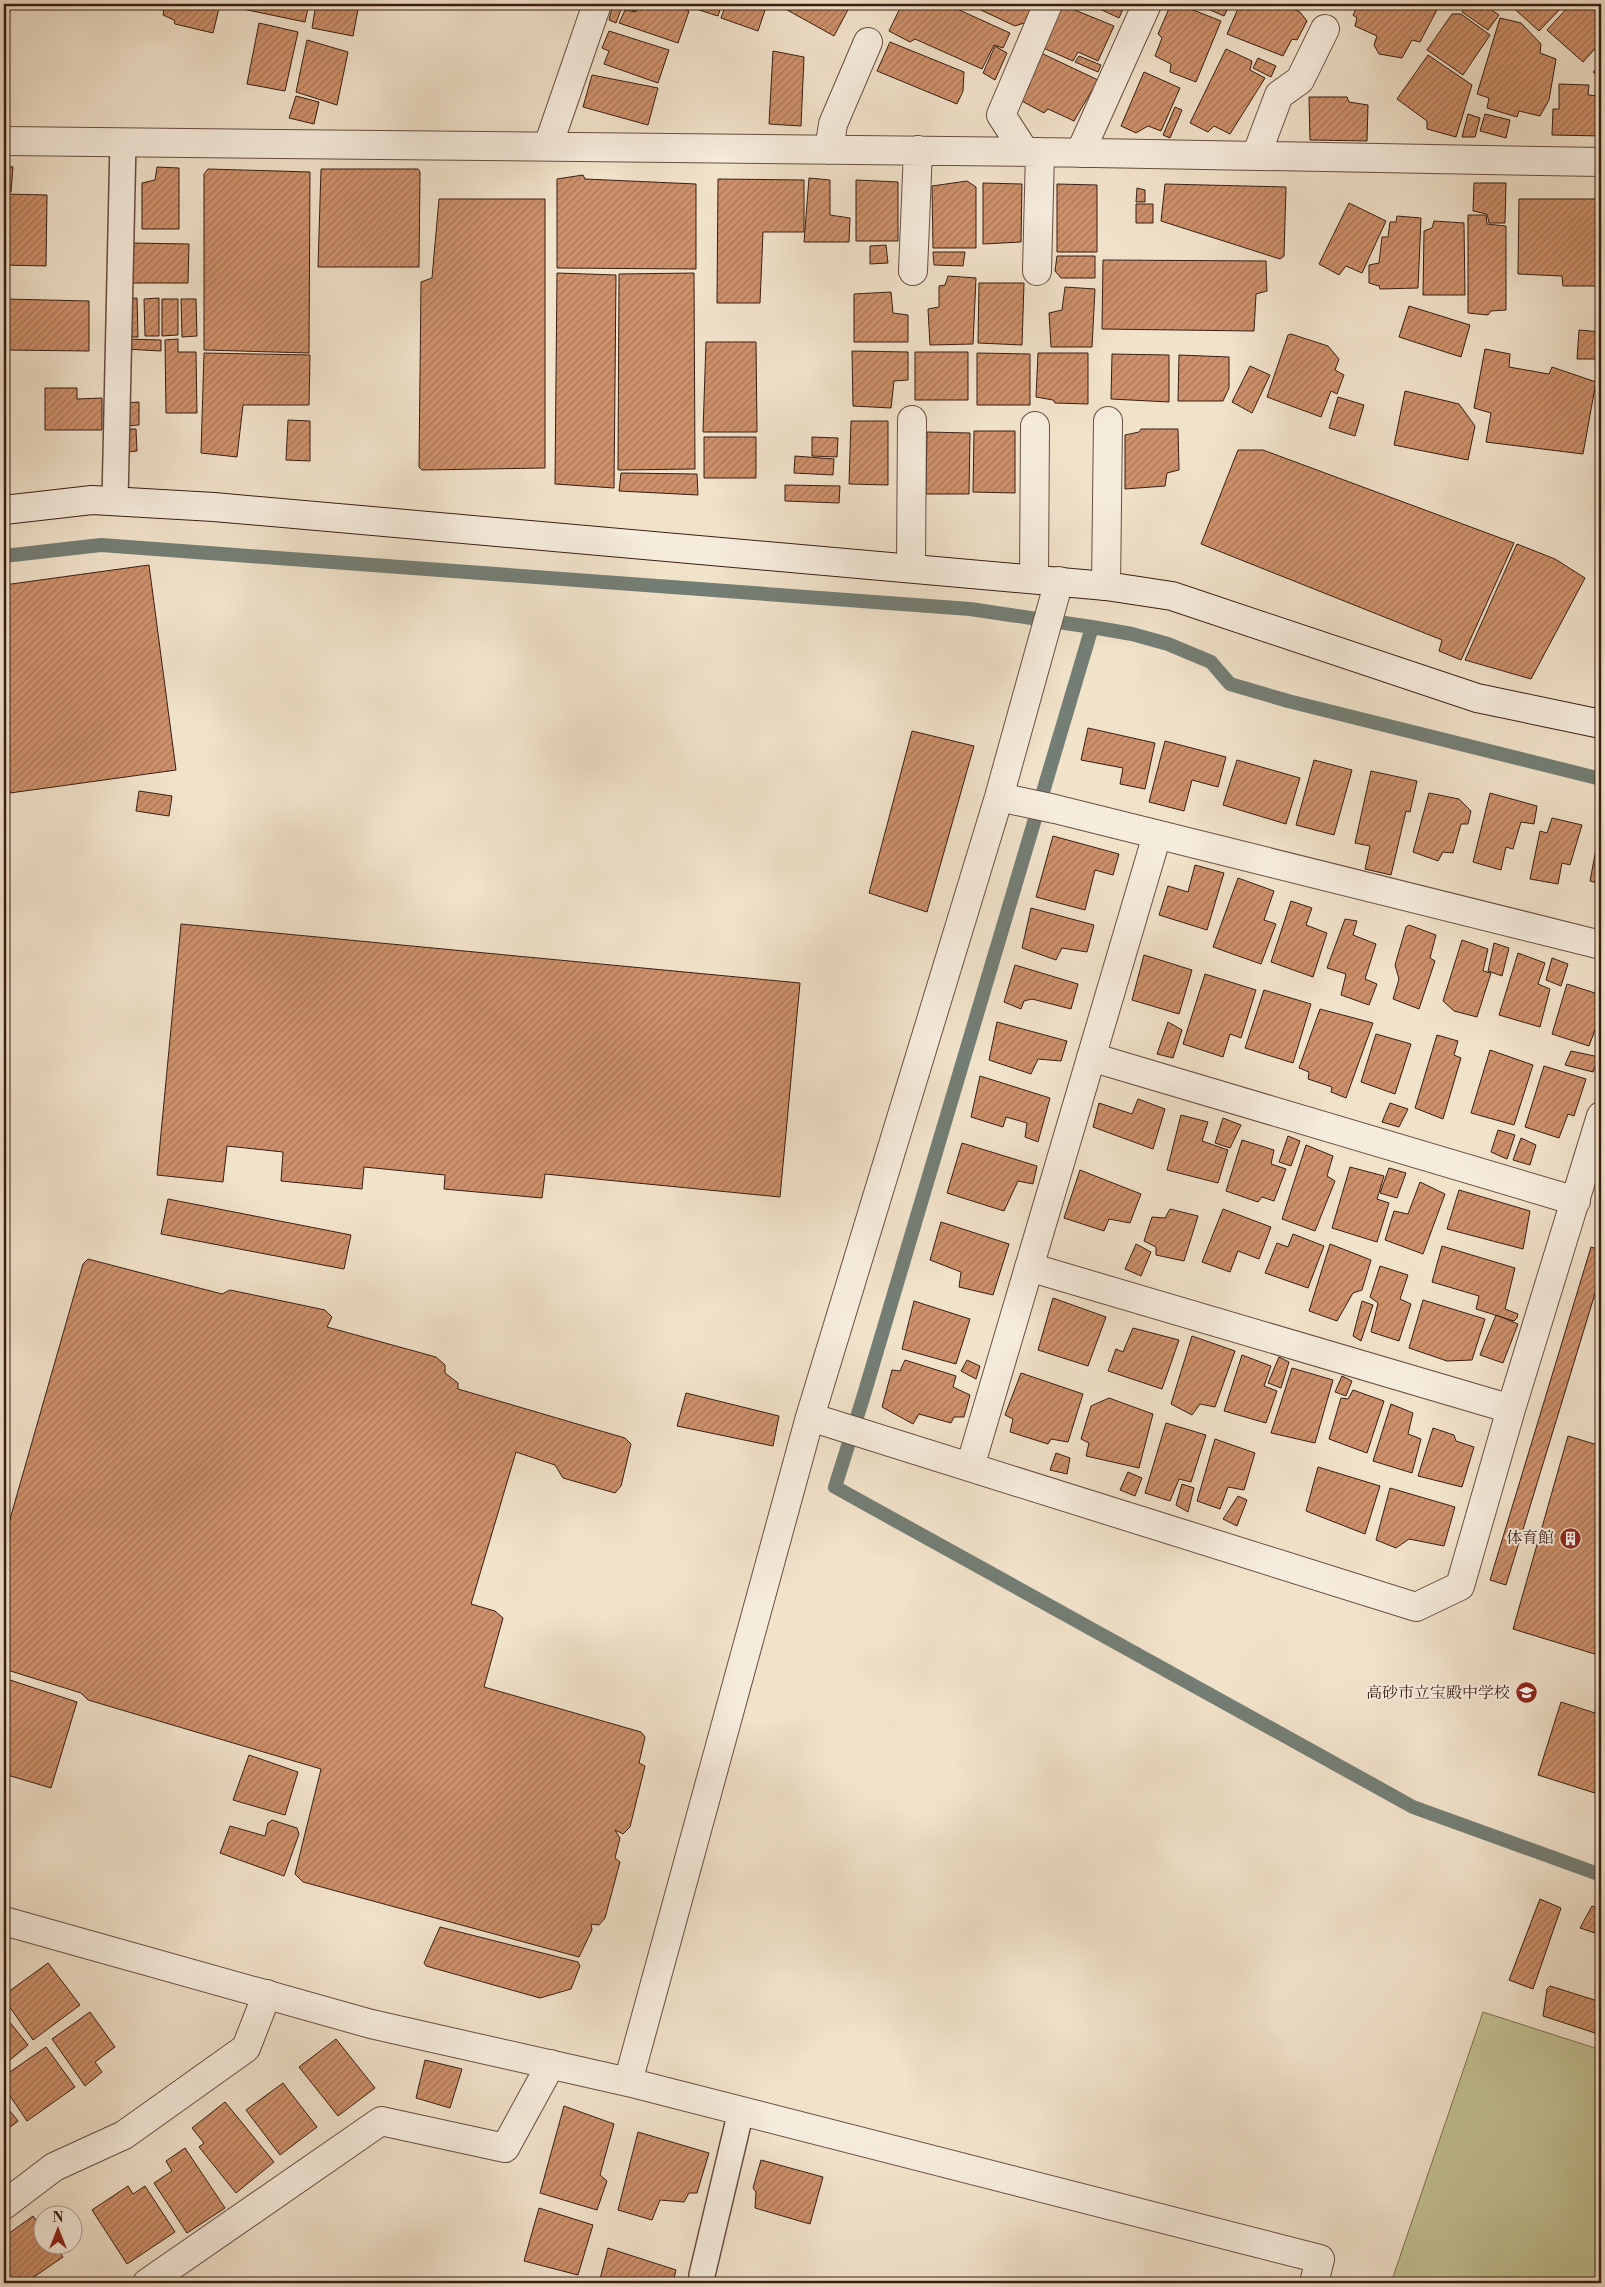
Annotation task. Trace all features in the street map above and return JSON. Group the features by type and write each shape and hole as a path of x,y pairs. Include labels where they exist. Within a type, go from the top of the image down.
{"street":[{"path":"548,146 597,4"},
{"path":"1037,271 1032,152 1002,115 1048,4"},
{"path":"1080,153 1147,4"},
{"path":"1256,156 1279,95 1300,80 1325,29"},
{"path":"828,150 833,124 868,42"},
{"path":"4,141 918,150 1601,162"},
{"path":"914,271 918,150"},
{"path":"911,568 912,420"},
{"path":"1106,586 1108,421"},
{"path":"628,2082 810,1417 999,798 1047,580 1035,426"},
{"path":"4,510 92,500 214,507 1106,586 1172,596 1477,698 1601,724"},
{"path":"999,798 1026,805 1055,809 1601,946"},
{"path":"970,1467 1157,835"},
{"path":"1091,1058 1576,1201"},
{"path":"810,1417 1416,1607 1460,1586 1511,1409 1601,1116"},
{"path":"1029,1267 1511,1409"},
{"path":"6,1926 102,1947 371,2024 628,2082 1320,2259 1314,2283"},
{"path":"4,2205 54,2167 124,2135 246,2048 267,1994"},
{"path":"147,2283 382,2121 505,2148 551,2064"}],"lane":[{"path":"114,501 123,142"},
{"path":"702,2275 740,2111"}],"shaded area":[{"path":"1483,2012 1601,2050 1601,2283 1391,2283"}],"building":[{"path":"165,4 220,4 213,33 175,24 174,20 163,15"},
{"path":"233,4 309,4 305,22 233,7"},
{"path":"316,4 359,4 353,36 312,28"},
{"path":"613,4 638,4 635,11 622,7 616,23 609,20"},
{"path":"639,4 667,4 689,11 678,43 619,23 625,10 636,12"},
{"path":"680,4 722,4 718,16"},
{"path":"726,4 767,4 758,31 721,18"},
{"path":"781,4 851,4 834,36 780,6"},
{"path":"902,4 946,4 1010,33 1003,48 994,45 982,69 915,39 910,42 889,31"},
{"path":"968,4 1031,4 1033,6 1027,22 1015,26"},
{"path":"1060,4 1114,26 1098,61 1078,52 1073,61 1041,47"},
{"path":"1089,4 1112,4 1123,9 1119,18"},
{"path":"1171,4 1178,4 1221,21 1196,82 1170,72 1171,64 1155,56 1162,38 1158,34"},
{"path":"1196,4 1214,4 1227,10 1224,16"},
{"path":"1240,4 1282,4 1300,12 1307,21 1297,40 1292,39 1283,56 1227,34"},
{"path":"1359,4 1440,4 1420,42 1412,40 1402,58 1379,54 1374,45 1377,36 1355,26 1357,18 1353,15"},
{"path":"1467,4 1483,4 1499,15 1488,30 1462,12"},
{"path":"1509,4 1565,4 1539,31"},
{"path":"1571,4 1601,5 1601,42 1583,62 1547,30"},
{"path":"1452,14 1461,14 1490,35 1463,75 1427,50"},
{"path":"1500,18 1521,23 1541,44 1540,53 1556,59 1549,100 1540,116 1519,111 1517,117 1487,108 1489,98 1477,94"},
{"path":"259,23 298,32 285,91 247,84"},
{"path":"609,31 669,50 658,83 604,64 609,51 602,48"},
{"path":"307,40 348,52 337,105 296,92"},
{"path":"890,42 964,72 963,91 957,104 877,71"},
{"path":"995,46 1007,53 995,80 983,73"},
{"path":"1226,49 1252,61 1250,70 1265,78 1230,134 1214,126 1208,132 1190,123"},
{"path":"773,51 804,57 801,126 769,124"},
{"path":"1041,53 1098,80 1074,121 1048,109 1044,113 1018,99"},
{"path":"1428,55 1472,85 1456,137 1427,129 1427,121 1397,99"},
{"path":"1079,56 1101,65 1098,72 1075,62"},
{"path":"1258,58 1276,66 1271,77 1253,68"},
{"path":"1601,63 1601,80 1593,72"},
{"path":"1144,72 1180,88 1161,131 1148,126 1136,133 1121,126"},
{"path":"592,75 658,88 648,125 583,107"},
{"path":"1559,84 1589,85 1588,95 1599,96 1601,136 1552,135 1553,109 1559,109"},
{"path":"296,96 319,102 314,124 289,118"},
{"path":"1309,97 1347,97 1349,102 1368,105 1367,141 1310,140"},
{"path":"1175,107 1182,110 1170,138 1163,135"},
{"path":"1468,114 1480,118 1475,137 1462,137"},
{"path":"1485,114 1510,120 1506,138 1480,131"},
{"path":"4,166 13,167 11,192 4,192"},
{"path":"157,167 179,168 179,229 142,229 142,183 155,180"},
{"path":"208,169 310,172 309,353 204,350 204,174"},
{"path":"321,169 418,169 420,172 419,267 318,267"},
{"path":"583,175 585,179 696,184 696,269 557,268 557,179"},
{"path":"809,178 830,180 830,215 850,218 849,242 804,242"},
{"path":"718,179 804,180 804,232 763,232 760,303 717,303"},
{"path":"856,180 898,182 898,241 856,241"},
{"path":"967,181 976,187 976,248 933,248 932,186"},
{"path":"983,183 1022,184 1021,242 983,244"},
{"path":"1474,183 1506,183 1505,223 1489,223 1487,214 1473,211"},
{"path":"1057,184 1097,185 1097,252 1057,252"},
{"path":"1165,184 1286,187 1284,256 1280,259 1161,221"},
{"path":"1137,188 1145,190 1145,202 1136,202"},
{"path":"4,194 47,195 46,266 4,265"},
{"path":"439,199 545,199 545,468 422,470 419,467 421,282 432,278"},
{"path":"1519,199 1597,199 1597,286 1563,286 1562,276 1518,274"},
{"path":"1349,203 1386,221 1362,273 1346,266 1339,275 1319,264"},
{"path":"1136,204 1153,204 1153,223 1136,223"},
{"path":"1468,215 1486,215 1487,224 1506,226 1506,310 1491,311 1488,315 1468,313"},
{"path":"1397,216 1421,218 1418,288 1380,289 1379,286 1369,283 1369,265 1379,263 1382,237 1388,237 1390,222 1396,222"},
{"path":"1434,221 1464,223 1465,295 1423,295 1424,231 1432,228"},
{"path":"132,243 189,244 188,283 131,283"},
{"path":"886,245 888,263 870,264 870,246"},
{"path":"933,252 965,252 963,266 934,265"},
{"path":"1057,256 1095,256 1095,278 1061,278 1055,271"},
{"path":"1103,260 1266,261 1267,291 1256,294 1254,331 1102,329"},
{"path":"557,273 616,275 614,488 555,484"},
{"path":"694,273 695,469 618,470 619,274"},
{"path":"948,276 976,278 973,344 930,345 928,309 939,307 939,286 945,285"},
{"path":"979,283 1024,283 1022,345 978,343"},
{"path":"1065,287 1095,289 1092,347 1051,347 1049,313 1062,310"},
{"path":"891,292 893,313 908,315 908,342 854,342 854,294"},
{"path":"137,298 138,337 123,337 122,299"},
{"path":"159,298 159,336 145,336 144,299"},
{"path":"4,299 89,301 89,351 4,350"},
{"path":"162,299 178,299 178,335 162,336"},
{"path":"181,299 196,299 197,336 182,337"},
{"path":"1409,306 1470,325 1461,357 1399,337"},
{"path":"1579,330 1601,332 1601,359 1577,359"},
{"path":"1291,334 1328,346 1339,359 1335,370 1344,375 1337,394 1331,391 1321,417 1267,397 1288,335"},
{"path":"125,339 161,340 161,351 125,349"},
{"path":"178,339 178,352 196,352 197,413 166,413 165,340"},
{"path":"706,342 756,342 757,432 703,432"},
{"path":"1485,349 1510,354 1509,367 1549,374 1552,367 1596,382 1583,454 1486,442 1491,413 1474,408"},
{"path":"852,351 908,352 908,380 894,381 891,408 853,406"},
{"path":"915,352 968,352 968,400 915,400"},
{"path":"204,353 310,355 309,405 243,405 237,457 201,453"},
{"path":"977,353 1030,354 1030,405 977,405"},
{"path":"1038,353 1088,353 1088,404 1055,403 1053,400 1036,397"},
{"path":"1112,354 1169,355 1169,402 1111,399"},
{"path":"1179,355 1229,357 1229,388 1223,401 1178,401"},
{"path":"1250,366 1270,375 1252,413 1232,402"},
{"path":"45,388 77,388 77,399 102,398 102,430 45,430"},
{"path":"1405,391 1459,404 1475,426 1468,460 1394,445"},
{"path":"1338,397 1364,405 1355,436 1329,428"},
{"path":"139,402 139,425 125,426 125,403"},
{"path":"288,420 310,421 310,461 286,460"},
{"path":"851,421 888,421 888,485 849,484"},
{"path":"127,429 136,429 137,451 128,452"},
{"path":"1141,429 1178,429 1179,470 1167,473 1165,486 1125,489 1125,435 1139,432"},
{"path":"974,431 1015,431 1015,493 973,492"},
{"path":"927,432 970,433 969,494 926,494"},
{"path":"704,437 756,437 756,478 704,478"},
{"path":"812,437 838,438 837,457 812,456"},
{"path":"1238,450 1263,450 1514,543 1461,660 1439,651 1442,640 1201,544"},
{"path":"795,456 834,459 833,475 794,473"},
{"path":"621,473 697,474 698,495 619,491"},
{"path":"785,485 840,486 839,503 785,501"},
{"path":"1517,544 1555,559 1585,578 1531,679 1465,660"},
{"path":"149,565 176,770 10,793 4,748 4,585"},
{"path":"1088,728 1155,743 1145,789 1120,784 1123,768 1081,760"},
{"path":"912,731 974,746 927,912 869,893"},
{"path":"1165,741 1226,757 1218,787 1192,780 1184,811 1149,802"},
{"path":"1237,760 1300,778 1286,824 1223,805"},
{"path":"1314,760 1352,770 1334,835 1296,825"},
{"path":"1371,771 1417,781 1410,812 1406,811 1391,875 1365,869 1370,846 1355,843"},
{"path":"139,791 172,796 169,816 136,811"},
{"path":"1429,793 1459,799 1471,811 1468,824 1461,824 1453,853 1443,852 1438,861 1413,852"},
{"path":"1490,793 1537,806 1534,824 1521,822 1513,849 1506,847 1501,870 1473,862"},
{"path":"1552,818 1582,825 1570,865 1562,863 1558,884 1530,879 1540,831 1547,833"},
{"path":"1053,836 1119,854 1113,875 1095,870 1085,910 1036,897"},
{"path":"1596,849 1601,849 1601,884 1590,881"},
{"path":"1195,865 1224,873 1207,930 1159,915 1168,886 1188,892"},
{"path":"1238,878 1274,891 1264,920 1276,924 1261,964 1213,947"},
{"path":"1291,901 1312,908 1306,925 1327,933 1313,977 1271,962"},
{"path":"1031,908 1094,925 1087,952 1062,948 1056,960 1022,948"},
{"path":"1345,919 1357,921 1353,935 1376,944 1365,979 1377,984 1369,1005 1341,995 1346,974 1327,968"},
{"path":"181,924 800,983 780,1197 545,1174 542,1198 444,1189 445,1175 364,1167 362,1189 281,1181 283,1152 227,1146 223,1182 157,1175"},
{"path":"1409,925 1436,935 1430,958 1435,961 1419,1009 1393,999 1399,979 1395,965 1406,927"},
{"path":"1462,940 1488,949 1483,971 1491,973 1477,1017 1454,1011 1443,1001"},
{"path":"1494,943 1509,948 1502,976 1488,971"},
{"path":"1518,953 1545,963 1538,984 1550,989 1540,1027 1499,1015"},
{"path":"1144,955 1192,970 1179,1014 1132,1000"},
{"path":"1552,958 1568,964 1561,986 1546,980"},
{"path":"1015,965 1078,984 1071,1009 1032,999 1024,1001 1021,1009 1004,1002"},
{"path":"1205,974 1256,990 1241,1038 1230,1034 1223,1057 1183,1044"},
{"path":"1567,984 1601,995 1601,1025 1595,1030 1589,1046 1552,1034"},
{"path":"1264,990 1311,1004 1293,1063 1245,1048"},
{"path":"1320,1009 1373,1023 1346,1098 1331,1092 1332,1087 1308,1079 1309,1072 1299,1068"},
{"path":"997,1022 1067,1041 1061,1061 1038,1059 1031,1074 989,1060"},
{"path":"1168,1022 1182,1030 1173,1058 1157,1054"},
{"path":"1376,1034 1411,1044 1395,1094 1361,1082"},
{"path":"1437,1035 1458,1041 1454,1055 1461,1058 1443,1119 1415,1108"},
{"path":"1490,1050 1533,1065 1514,1125 1471,1113"},
{"path":"1571,1051 1599,1057 1593,1072 1565,1065"},
{"path":"1544,1066 1586,1079 1574,1116 1568,1114 1559,1138 1525,1127"},
{"path":"980,1076 1050,1098 1038,1142 1025,1137 1027,1123 1006,1117 1003,1127 971,1117"},
{"path":"1138,1099 1165,1109 1153,1149 1093,1127 1099,1103 1132,1114"},
{"path":"1390,1103 1408,1109 1399,1127 1382,1122"},
{"path":"1181,1115 1208,1122 1202,1141 1228,1150 1218,1183 1167,1170"},
{"path":"1223,1118 1241,1125 1230,1148 1215,1143"},
{"path":"1498,1130 1515,1135 1507,1159 1491,1152"},
{"path":"1288,1136 1300,1141 1291,1166 1279,1162"},
{"path":"1521,1138 1536,1145 1530,1165 1513,1160"},
{"path":"1242,1140 1274,1150 1271,1164 1286,1169 1274,1201 1262,1197 1258,1202 1226,1191"},
{"path":"962,1143 1037,1166 1033,1184 1018,1181 1004,1211 947,1193"},
{"path":"1306,1145 1333,1156 1327,1176 1335,1181 1315,1231 1282,1219"},
{"path":"1350,1167 1384,1176 1377,1199 1389,1203 1377,1242 1332,1228"},
{"path":"1389,1168 1406,1173 1397,1198 1380,1193"},
{"path":"1080,1170 1141,1194 1130,1223 1109,1219 1104,1231 1064,1218"},
{"path":"1420,1182 1445,1194 1423,1254 1385,1240 1394,1211 1408,1214"},
{"path":"1459,1190 1530,1211 1523,1249 1447,1229"},
{"path":"168,1199 351,1235 344,1269 161,1234"},
{"path":"1170,1209 1198,1216 1184,1261 1156,1255 1156,1247 1144,1241 1152,1217 1165,1218"},
{"path":"1223,1209 1271,1227 1259,1259 1238,1251 1230,1272 1202,1262"},
{"path":"941,1222 1009,1244 993,1295 959,1287 961,1272 930,1260"},
{"path":"1293,1234 1324,1246 1308,1288 1265,1273 1277,1243 1288,1247"},
{"path":"1136,1244 1151,1252 1141,1276 1125,1269"},
{"path":"1330,1244 1371,1260 1362,1290 1353,1293 1337,1321 1309,1311"},
{"path":"1442,1246 1515,1268 1505,1309 1518,1314 1514,1321 1476,1309 1479,1296 1432,1282"},
{"path":"1591,1247 1601,1250 1601,1274 1506,1585 1490,1580"},
{"path":"88,1259 222,1294 230,1290 325,1310 332,1317 327,1327 436,1357 445,1365 445,1373 458,1383 458,1389 625,1438 631,1444 621,1486 615,1493 563,1478 555,1465 516,1452 471,1604 495,1611 503,1618 484,1687 641,1732 645,1737 639,1763 645,1766 630,1827 623,1834 615,1830 620,1838 615,1858 620,1862 605,1918 599,1925 591,1924 592,1930 579,1957 303,1882 295,1874 321,1769 88,1700 81,1693 4,1669 4,1540 83,1264"},
{"path":"1380,1266 1408,1275 1400,1299 1411,1304 1399,1341 1371,1332 1378,1303 1370,1297"},
{"path":"1053,1298 1106,1317 1088,1366 1038,1350"},
{"path":"1423,1300 1485,1319 1472,1360 1447,1361 1409,1348"},
{"path":"914,1301 970,1319 956,1364 902,1349"},
{"path":"1362,1301 1373,1305 1361,1341 1353,1336"},
{"path":"1496,1315 1518,1324 1503,1363 1480,1355"},
{"path":"1133,1328 1179,1340 1162,1389 1108,1371 1116,1349 1123,1352"},
{"path":"1192,1336 1235,1351 1215,1407 1200,1404 1192,1415 1171,1404"},
{"path":"1242,1355 1271,1366 1264,1386 1277,1391 1266,1423 1224,1411"},
{"path":"1279,1357 1289,1362 1281,1388 1268,1383"},
{"path":"905,1360 956,1376 953,1387 970,1395 964,1417 954,1417 951,1423 919,1414 913,1424 882,1407 892,1370 900,1371"},
{"path":"967,1360 980,1366 976,1379 961,1371"},
{"path":"1292,1368 1333,1380 1315,1443 1271,1433"},
{"path":"1021,1373 1083,1394 1068,1442 1051,1439 1048,1444 1010,1432 1013,1419 1005,1415"},
{"path":"1342,1376 1352,1381 1346,1396 1335,1392"},
{"path":"1353,1390 1384,1401 1367,1453 1329,1439 1341,1398 1348,1399"},
{"path":"686,1393 779,1416 773,1446 677,1426"},
{"path":"1109,1398 1153,1414 1139,1468 1086,1456 1089,1443 1081,1439 1091,1406"},
{"path":"1391,1404 1413,1413 1408,1434 1421,1439 1412,1473 1373,1461"},
{"path":"1166,1423 1206,1435 1191,1482 1179,1479 1170,1501 1145,1493"},
{"path":"1433,1428 1454,1435 1456,1441 1474,1447 1462,1487 1418,1476"},
{"name":"体育館","path":"1568,1436 1601,1446 1601,1656 1513,1629"},
{"path":"1215,1439 1255,1453 1244,1490 1228,1487 1220,1509 1197,1501"},
{"path":"1056,1453 1070,1458 1067,1474 1050,1470"},
{"path":"1318,1467 1380,1486 1365,1534 1306,1511"},
{"path":"1128,1472 1142,1478 1135,1496 1120,1490"},
{"path":"1182,1484 1194,1488 1188,1512 1176,1505"},
{"path":"1390,1488 1455,1507 1444,1546 1409,1539 1396,1548 1376,1540"},
{"path":"1238,1496 1247,1500 1237,1526 1223,1519"},
{"path":"4,1678 77,1702 51,1788 4,1774"},
{"path":"1561,1702 1601,1715 1601,1795 1538,1775"},
{"path":"249,1755 298,1772 285,1815 233,1800"},
{"path":"272,1820 297,1828 299,1834 284,1876 220,1853 230,1826 265,1836 268,1823"},
{"path":"1540,1899 1561,1908 1533,1989 1509,1980"},
{"path":"1592,1906 1601,1909 1601,1935 1580,1928"},
{"path":"440,1927 578,1962 580,1966 571,1989 540,1998 426,1966 424,1963"},
{"path":"48,1963 80,2005 33,2040 4,1999 4,1995"},
{"path":"1550,1986 1601,2002 1601,2035 1543,2016 1547,1989"},
{"path":"90,2012 115,2047 95,2062 102,2072 85,2086 52,2039"},
{"path":"4,2015 28,2045 4,2065"},
{"path":"336,2039 375,2088 338,2116 299,2067"},
{"path":"46,2047 75,2087 27,2121 4,2087 4,2076"},
{"path":"425,2060 462,2069 450,2108 416,2098"},
{"path":"283,2083 317,2127 280,2155 246,2110"},
{"path":"225,2102 274,2162 236,2193 199,2147 204,2143 192,2128"},
{"path":"4,2104 18,2121 4,2132"},
{"path":"564,2106 614,2124 600,2175 607,2181 597,2210 540,2193"},
{"path":"638,2132 709,2153 697,2193 689,2193 684,2202 660,2200 652,2220 618,2210"},
{"path":"185,2148 225,2208 187,2233 154,2183 172,2171 166,2161"},
{"path":"761,2160 823,2177 810,2224 755,2208 756,2192 753,2188"},
{"path":"128,2186 133,2194 145,2186 175,2232 127,2264 92,2210"},
{"path":"539,2208 593,2225 578,2275 524,2261"},
{"path":"32,2217 32,2254 61,2254 63,2257 25,2283 10,2283 4,2274 4,2237"},
{"path":"608,2248 676,2270 673,2283 599,2283"}],"waterway":[{"path":"4,556 101,545 970,609 1092,627 835,1487 1413,1807 1601,1875"},
{"path":"1092,627 1132,634 1168,644 1211,662 1230,684 1288,701 1601,779"}],"place":[{"name":"体育館","path":"1570,1538"},
{"name":"高砂市立宝殿中学校","path":"1526,1693"}]}
